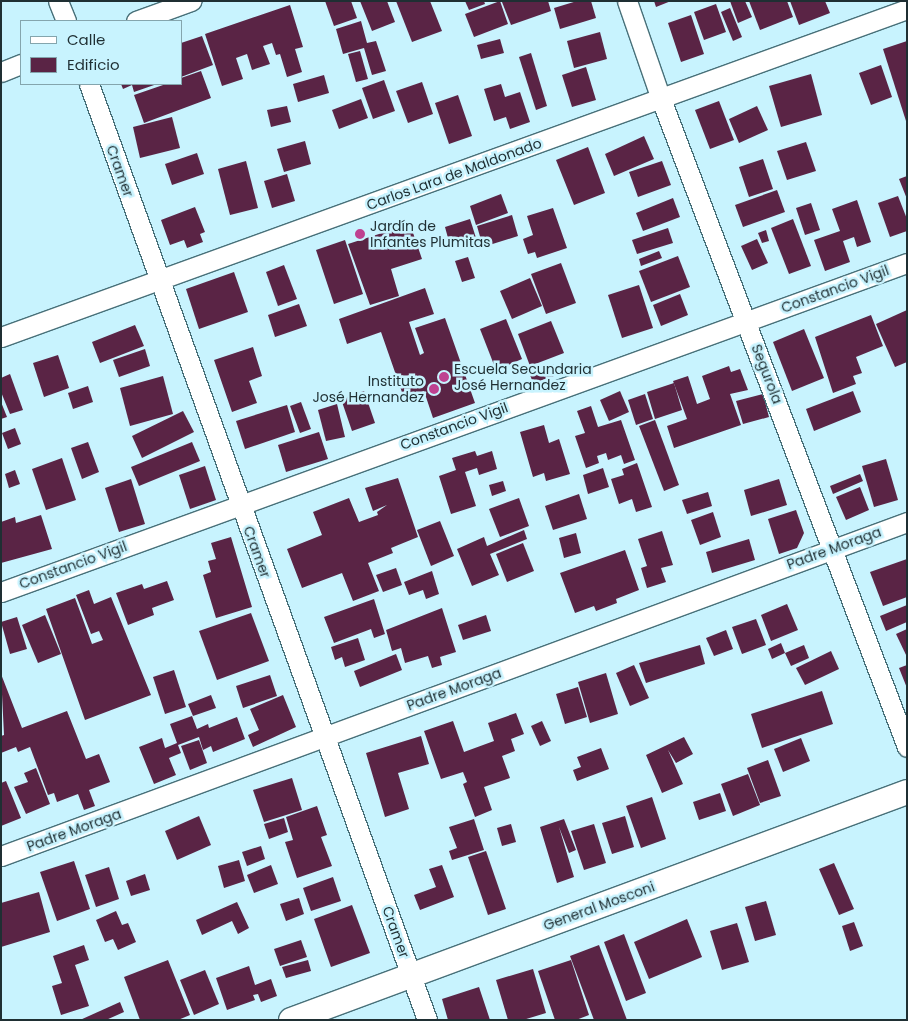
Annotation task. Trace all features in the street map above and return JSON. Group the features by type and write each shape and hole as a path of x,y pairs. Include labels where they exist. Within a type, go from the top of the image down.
{"street":[{"path":"58,1 66,20"},
{"path":"139,20 191,1"},
{"name":"Segurola","path":"627,1 661,99 748,321 907,747"},
{"name":"Carlos Lara de Maldonado","path":"1,337 907,9"},
{"path":"1,72 20,64"},
{"name":"Cramer","path":"88,85 427,1020"},
{"name":"Constancio Vigil","path":"1,592 239,503 907,263"},
{"name":"Padre Moraga","path":"1,856 907,522"},
{"name":"General Mosconi","path":"291,1020 907,792"}],"building":[{"path":"325,1 351,1 357,18 334,26"},
{"path":"360,1 387,1 395,22 372,31"},
{"path":"396,1 430,1 442,31 412,42"},
{"path":"465,1 484,1 485,4 469,10"},
{"path":"500,1 508,24 474,37 465,14"},
{"path":"548,1 551,11 511,25 502,2"},
{"path":"577,1 591,1 596,18 560,29 554,8"},
{"path":"654,1 671,1 656,7"},
{"path":"730,1 745,1 752,17 738,23"},
{"path":"749,1 787,1 793,17 760,30"},
{"path":"790,1 825,1 830,13 799,25"},
{"path":"716,4 726,32 704,40 694,12"},
{"path":"290,5 303,47 295,49 302,72 287,77 280,54 276,55 272,43 263,46 270,64 252,70 247,54 236,58 243,79 222,86 205,34"},
{"path":"730,8 742,37 733,41 721,12"},
{"path":"691,15 704,54 681,62 668,23"},
{"path":"361,21 367,43 376,41 386,71 372,75 364,48 343,54 336,29"},
{"path":"600,32 607,59 574,68 567,41"},
{"path":"202,36 213,65 182,77 182,43"},
{"path":"500,39 504,53 481,59 477,45"},
{"path":"907,41 907,121 906,121 883,49"},
{"path":"360,51 368,79 356,82 348,54"},
{"path":"531,53 547,106 536,110 519,57"},
{"path":"881,65 892,97 871,105 859,73"},
{"path":"586,67 596,100 572,107 562,75"},
{"path":"201,71 211,98 144,123 134,95 163,85 182,85 182,78"},
{"path":"811,74 822,115 781,127 769,86"},
{"path":"324,75 329,93 298,102 293,84"},
{"path":"384,80 395,111 373,119 362,88"},
{"path":"422,82 433,114 408,123 396,91"},
{"path":"501,84 505,97 520,92 530,122 510,129 506,117 494,121 484,89"},
{"path":"121,85 132,85 123,89"},
{"path":"132,85 154,85 134,92"},
{"path":"458,95 472,136 449,144 435,103"},
{"path":"361,99 368,118 339,129 332,110"},
{"path":"719,101 734,140 710,149 695,110"},
{"path":"287,106 291,122 271,127 267,110"},
{"path":"757,106 768,130 739,143 729,119"},
{"path":"172,117 180,148 140,158 133,127"},
{"path":"644,136 654,159 614,176 605,154"},
{"path":"305,141 311,164 284,172 277,149"},
{"path":"806,142 816,171 787,180 777,151"},
{"path":"588,147 605,193 574,205 556,160"},
{"path":"197,153 204,174 172,185 165,164"},
{"path":"763,159 773,189 749,197 739,167"},
{"path":"246,161 258,208 230,215 218,169"},
{"path":"662,161 671,185 638,197 629,172"},
{"path":"287,174 295,201 272,208 264,181"},
{"path":"907,176 907,199 899,179"},
{"path":"777,190 785,212 743,227 735,205"},
{"path":"501,194 508,213 476,225 470,206"},
{"path":"898,196 907,219 907,231 890,237 878,203"},
{"path":"673,198 680,217 643,231 636,213"},
{"path":"857,200 871,242 857,247 854,237 843,241 850,262 825,271 814,240 840,231 832,209"},
{"path":"811,203 820,230 805,235 796,208"},
{"path":"195,207 205,232 200,234 203,242 187,248 184,240 170,245 161,220"},
{"path":"553,208 567,248 537,258 535,252 528,254 523,239 533,235 527,216"},
{"path":"512,215 518,236 483,247 477,226"},
{"path":"470,219 477,241 451,249 445,227"},
{"path":"793,219 811,266 789,274 771,228"},
{"path":"410,224 422,259 391,269 399,296 370,305 348,244"},
{"path":"668,228 673,243 637,254 632,240"},
{"path":"766,230 769,241 762,243 758,233"},
{"path":"757,239 768,263 752,270 741,246"},
{"path":"345,240 363,294 334,304 316,250"},
{"path":"659,251 662,258 641,266 639,259"},
{"path":"678,256 690,287 651,302 639,271"},
{"path":"468,257 475,278 462,282 455,261"},
{"path":"561,263 576,303 546,314 531,274"},
{"path":"284,265 297,299 278,306 266,272"},
{"path":"234,272 248,312 199,329 186,289"},
{"path":"530,278 542,306 512,319 500,291"},
{"path":"639,285 653,328 622,338 608,295"},
{"path":"425,288 434,314 409,322 420,355 424,353 415,328 445,318 475,403 433,418 424,391 404,398 381,332 347,344 339,319"},
{"path":"680,294 688,315 661,326 653,305"},
{"path":"299,304 307,326 275,337 268,315"},
{"path":"907,310 907,362 895,367 876,324"},
{"path":"871,315 883,346 856,357 862,373 853,376 856,384 833,393 815,337"},
{"path":"506,319 522,359 496,370 480,329"},
{"path":"551,321 564,353 530,366 518,334"},
{"path":"135,325 144,346 100,363 92,342"},
{"path":"804,329 824,378 792,391 773,342"},
{"path":"253,347 262,376 249,381 257,403 232,412 214,360"},
{"path":"145,349 150,366 119,377 113,360"},
{"path":"58,355 69,388 44,397 33,363"},
{"path":"553,364 557,375 533,383 529,372"},
{"path":"729,366 731,372 740,369 748,390 730,394 741,425 674,448 667,426 687,419 673,381 688,376 697,404 710,399 702,376"},
{"path":"10,374 23,410 10,414 1,392 1,378"},
{"path":"163,376 173,414 130,426 120,388"},
{"path":"674,383 682,410 655,419 647,392"},
{"path":"88,386 93,402 73,409 68,393"},
{"path":"364,391 375,423 352,431 341,399"},
{"path":"620,391 629,412 609,421 600,400"},
{"path":"853,391 861,412 814,431 806,409"},
{"path":"645,394 653,419 636,425 628,400"},
{"path":"763,394 769,417 743,424 736,401"},
{"path":"1,402 7,417 1,419"},
{"path":"301,402 311,429 300,433 290,406"},
{"path":"337,404 345,437 326,441 318,410"},
{"path":"287,405 295,432 245,449 236,421"},
{"path":"591,406 598,427 621,420 635,460 624,464 621,455 608,460 606,453 597,456 599,463 586,468 575,436 585,433 577,411"},
{"path":"183,411 194,432 142,458 132,436"},
{"path":"655,420 679,485 664,491 639,426"},
{"path":"544,425 549,443 559,439 570,474 546,481 544,473 533,477 520,432"},
{"path":"15,428 21,444 8,449 2,433"},
{"path":"319,432 328,459 286,472 278,445"},
{"path":"88,442 99,472 82,479 71,448"},
{"path":"192,442 200,461 139,486 131,467"},
{"path":"475,451 477,456 492,451 497,469 479,475 477,468 465,472 476,506 451,514 439,476 456,470 452,458"},
{"path":"62,458 76,500 46,510 32,469"},
{"path":"886,459 898,500 874,507 862,466"},
{"path":"637,463 652,507 636,512 632,499 619,504 611,479 624,475 622,469"},
{"path":"205,466 216,500 190,509 179,475"},
{"path":"603,468 609,487 588,494 583,475"},
{"path":"15,470 20,484 9,488 5,474"},
{"path":"860,474 863,481 833,494 830,486"},
{"path":"398,478 418,537 391,548 393,553 368,563 379,591 353,601 342,573 302,588 287,549 322,535 313,512 349,498 359,522 378,515 377,512 387,505 373,511 365,488"},
{"path":"131,479 145,524 119,532 105,488"},
{"path":"779,479 787,505 751,516 744,490"},
{"path":"503,481 506,491 492,496 489,485"},
{"path":"860,487 869,510 846,520 836,497"},
{"path":"708,492 712,506 687,514 682,500"},
{"path":"579,494 587,519 553,530 545,506"},
{"path":"519,498 529,526 500,537 489,509"},
{"path":"796,510 804,533 797,548 779,554 768,519"},
{"path":"713,512 721,537 700,545 691,520"},
{"path":"41,515 52,549 1,563 1,522 15,517 16,523"},
{"path":"440,521 454,556 431,566 417,530"},
{"path":"524,530 527,539 490,554 499,575 472,586 457,549 484,537 487,546"},
{"path":"662,531 673,565 661,568 666,582 647,588 641,568 647,566 638,539"},
{"path":"576,533 581,553 564,558 559,538"},
{"path":"231,537 252,607 216,618 203,575 211,572 208,561 216,559 211,543"},
{"path":"749,539 755,560 712,573 706,552"},
{"path":"523,543 534,571 507,582 496,554"},
{"path":"625,550 639,590 616,599 617,603 596,611 594,606 575,613 560,573"},
{"path":"907,559 907,597 883,606 870,572"},
{"path":"396,568 402,585 383,592 376,575"},
{"path":"432,571 439,594 426,599 423,590 409,595 404,582"},
{"path":"167,581 174,600 152,608 154,615 128,625 116,593 142,584 144,589"},
{"path":"89,590 94,604 111,597 151,695 85,720 46,609 75,598 92,644 103,640 99,631 91,634 76,595"},
{"path":"374,599 385,634 374,638 371,629 334,643 324,617"},
{"path":"787,604 798,630 771,641 761,615"},
{"path":"907,605 907,622 886,631 880,616"},
{"path":"442,608 456,652 440,657 442,665 432,668 428,656 405,663 401,648 392,651 386,630"},
{"path":"251,613 269,661 217,680 199,631"},
{"path":"45,615 61,654 38,663 22,625"},
{"path":"486,615 491,631 463,640 458,625"},
{"path":"17,617 27,649 10,654 1,622"},
{"path":"756,619 766,645 742,654 732,627"},
{"path":"907,629 907,657 896,634"},
{"path":"726,630 733,649 714,656 706,638"},
{"path":"358,638 365,660 345,667 342,657 335,660 331,647"},
{"path":"781,643 785,653 772,659 768,649"},
{"path":"700,645 705,664 646,683 639,663"},
{"path":"804,645 809,658 791,666 785,653"},
{"path":"831,651 839,669 805,685 796,668"},
{"path":"396,654 402,670 360,687 354,671"},
{"path":"634,665 649,698 630,706 616,673"},
{"path":"907,665 907,688 899,668"},
{"path":"174,670 186,707 165,714 153,677"},
{"path":"606,673 618,714 590,723 578,682"},
{"path":"1,674 22,728 67,711 86,759 99,754 110,782 89,790 95,806 84,810 78,794 57,802 54,793 48,795 30,747 18,752 16,747 1,753 1,736 4,735"},
{"path":"270,675 277,696 243,708 236,686"},
{"path":"578,687 587,717 565,724 556,694"},
{"path":"822,691 833,724 762,748 751,714"},
{"path":"211,695 216,708 193,716 188,704"},
{"path":"283,695 296,727 253,747 248,735 259,730 250,709"},
{"path":"516,713 524,734 511,739 515,751 502,756 510,778 484,787 492,810 475,817 463,784 467,782 463,772 441,779 424,731 453,721 464,752 494,741 488,723"},
{"path":"192,716 197,729 208,724 209,728 237,717 245,739 213,752 211,746 203,750 199,737 178,745 181,753 169,758 176,775 154,784 139,747 162,738 165,748 177,743 170,724"},
{"path":"542,721 551,741 540,746 531,726"},
{"path":"421,736 429,764 398,773 409,809 385,817 366,753"},
{"path":"684,737 693,754 676,763 668,750 683,784 662,793 646,755"},
{"path":"801,738 810,761 783,772 774,749"},
{"path":"199,740 207,763 190,770 181,746"},
{"path":"601,748 609,769 577,781 573,770 581,767 577,757"},
{"path":"768,760 781,796 760,803 747,768"},
{"path":"36,768 50,804 26,814 14,787 28,782 24,773"},
{"path":"748,774 760,805 733,816 721,784"},
{"path":"292,778 302,810 264,822 253,790"},
{"path":"6,781 21,818 1,826 1,783"},
{"path":"720,793 726,811 699,820 693,802"},
{"path":"652,797 666,839 641,848 626,806"},
{"path":"317,806 327,835 321,837 332,866 297,878 285,842 293,840 286,817"},
{"path":"199,816 211,845 177,860 165,831"},
{"path":"625,816 634,847 612,854 602,823"},
{"path":"284,818 288,832 269,839 264,824"},
{"path":"474,819 484,850 452,860 449,851 457,848 449,827"},
{"path":"564,819 576,850 569,853 559,827 574,877 557,883 540,827"},
{"path":"511,824 516,842 502,846 497,828"},
{"path":"594,824 606,863 584,870 571,831"},
{"path":"261,846 265,859 247,866 242,852"},
{"path":"486,851 506,909 488,915 468,857"},
{"path":"239,860 245,881 224,888 218,866"},
{"path":"74,861 90,909 57,921 40,872"},
{"path":"834,863 854,909 839,915 819,869"},
{"path":"271,865 278,884 254,893 247,875"},
{"path":"442,865 454,897 420,910 414,895 436,887 429,869"},
{"path":"109,867 119,899 96,907 85,875"},
{"path":"145,874 150,890 131,896 126,881"},
{"path":"333,877 341,901 311,911 303,888"},
{"path":"39,892 50,932 1,947 1,903"},
{"path":"299,898 304,914 286,921 280,904"},
{"path":"766,901 776,935 755,941 745,907"},
{"path":"237,902 249,928 238,934 232,921 202,935 196,920"},
{"path":"352,905 370,953 331,967 314,919"},
{"path":"116,911 122,925 128,923 136,942 118,950 113,939 105,942 96,920"},
{"path":"687,919 702,957 649,979 634,942"},
{"path":"854,922 863,946 850,951 842,926"},
{"path":"737,923 749,962 722,970 710,931"},
{"path":"624,934 646,993 626,1001 604,942"},
{"path":"301,940 307,957 280,966 274,949"},
{"path":"84,945 89,960 75,965 89,1006 61,1015 52,986 62,983 53,956"},
{"path":"599,945 627,1020 594,1020 570,956"},
{"path":"168,960 190,1015 178,1020 140,1020 124,977"},
{"path":"308,960 311,971 286,978 282,967"},
{"path":"571,960 589,1015 576,1020 555,1020 538,971"},
{"path":"249,966 255,985 271,979 277,996 261,1002 258,994 253,995 255,1000 227,1010 216,978"},
{"path":"533,969 546,1013 523,1020 508,1020 496,980"},
{"path":"205,970 219,1004 194,1015 180,980"},
{"path":"479,987 490,1020 448,1020 442,999"},
{"path":"120,1002 124,1012 106,1020 80,1020"}],"place":[{"name":"Jardín de Infantes Plumitas","path":"360,234"},
{"name":"Escuela Secundaria José Hernandez","path":"444,377"},
{"name":"Instituto José Hernandez","path":"434,389"}]}
